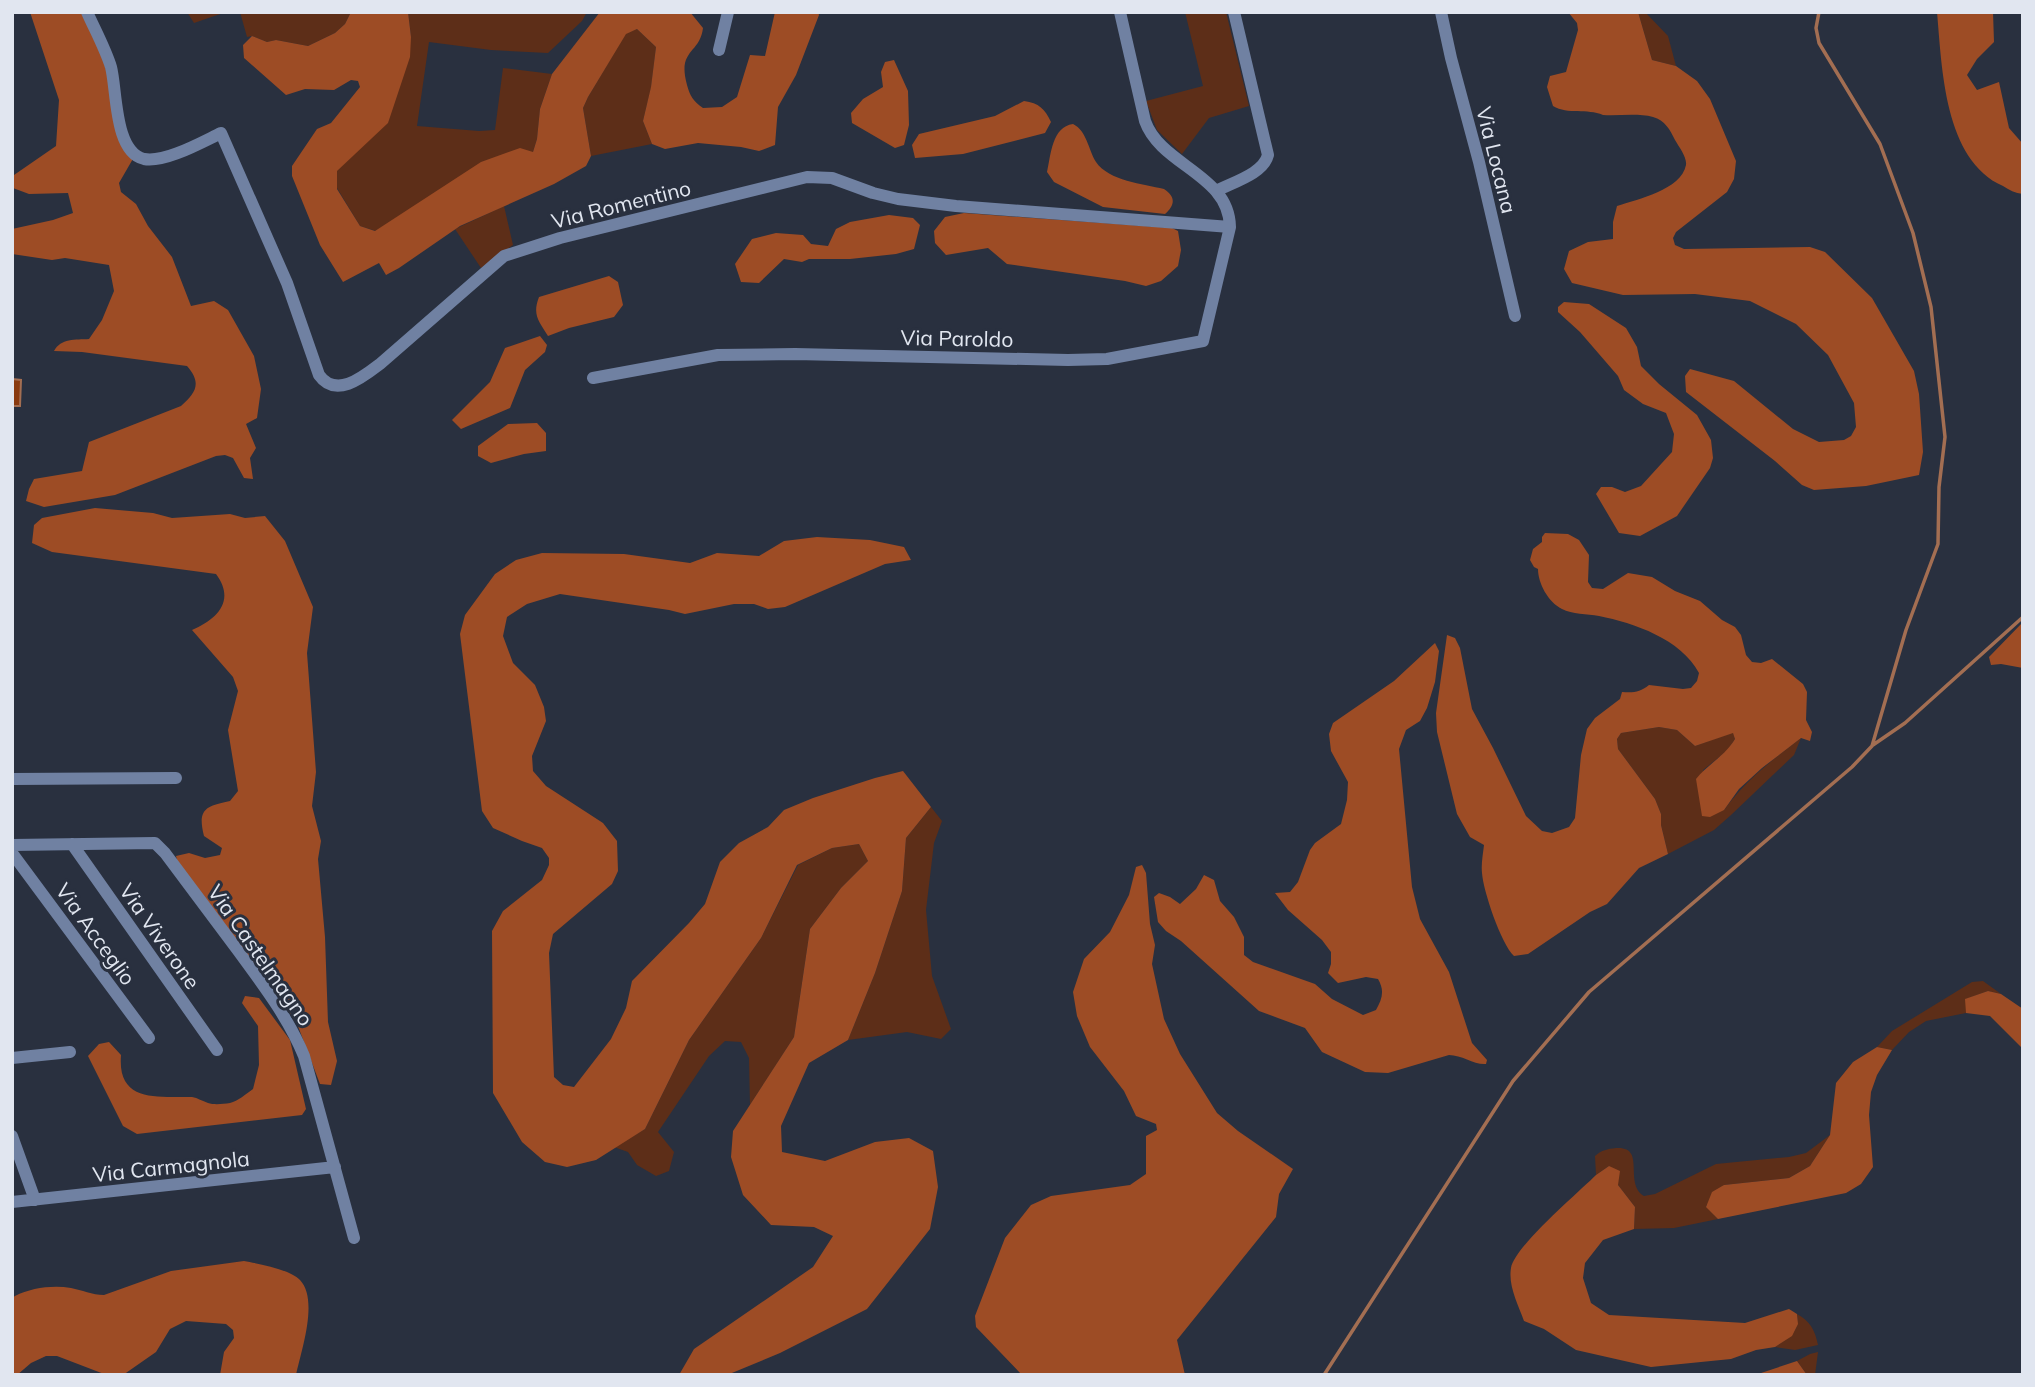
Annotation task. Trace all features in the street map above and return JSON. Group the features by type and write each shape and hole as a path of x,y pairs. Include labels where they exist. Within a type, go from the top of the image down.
{"street":[{"name":"Via Romentino","path":"87,12 108,58 121,130 132,151 143,158 155,158 173,154 221,134 288,282 319,375 330,385 344,385 361,379 504,256 572,235 807,177 832,178 898,199 1230,227"},
{"path":"719,50 728,12"},
{"path":"1120,12 1150,133 1159,144 1216,191 1226,206 1230,227"},
{"path":"1216,191 1259,169 1266,162 1268,155 1234,12"},
{"name":"Via Locana","path":"1441,12 1515,316"},
{"name":"Via Paroldo","path":"593,378 718,355 1107,359 1203,341 1230,227"},
{"path":"12,779 176,778"},
{"name":"Via Castelmagno","path":"12,845 155,843 166,853 289,1024 304,1056 354,1238"},
{"name":"Via Viverone","path":"72,844 217,1050"},
{"name":"Via Acceglio","path":"12,853 149,1038"},
{"path":"12,1058 70,1052"},
{"path":"12,1136 35,1200"},
{"name":"Via Carmagnola","path":"12,1202 335,1167"}],"shaded area":[{"path":"30,12 81,12 98,44 134,157 119,183 121,192 136,204 148,226 172,257 191,306 214,301 228,310 254,356 261,389 257,418 246,424 256,448 250,458 253,479 244,478 233,458 225,455 216,456 115,495 44,507 26,501 34,479 82,471 89,442 181,406 190,397 196,383 187,366 82,352 54,351 64,342 89,339 102,320 114,291 109,265 12,254 12,229 73,213 68,193 29,194 13,188 14,175 56,146 59,100"},
{"path":"187,12 226,12 194,23"},
{"path":"240,12 351,12 345,24 335,33 308,46 247,37"},
{"path":"351,12 408,12 411,37 410,57 388,123 337,171 337,189 360,226 375,231 481,162 520,148 533,152 540,109 552,74 600,12 690,12 703,28 698,43 687,58 685,73 694,101 703,108 722,107 737,97 750,55 765,56 775,12 818,12 819,15 796,75 778,107 775,145 759,151 698,143 665,149 652,144 643,121 656,47 637,29 626,34 583,108 591,156 586,166 554,184 460,226 386,275 379,263 343,282 320,245 292,176 292,166 317,129 331,123 360,87 358,81 351,80 334,90 305,89 286,95 244,58 243,45 252,36 267,42 276,40 308,46 335,33 345,24"},
{"path":"408,12 587,12 582,21 548,53 491,50 429,42 417,126 495,130 503,68 552,74 540,109 537,139 533,152 418,204 376,231 360,226 337,188 336,171 388,122 411,37"},
{"path":"1185,12 1226,12 1249,106 1209,118 1182,154 1157,130 1146,101 1203,86"},
{"path":"1568,12 1638,12 1652,60 1676,66 1697,81 1710,99 1736,161 1734,179 1727,192 1676,232 1673,238 1675,245 1684,249 1810,247 1825,252 1872,298 1914,371 1919,394 1923,452 1919,475 1866,486 1814,490 1802,485 1686,392 1685,376 1690,369 1734,381 1793,429 1819,442 1844,440 1851,436 1856,427 1854,403 1828,355 1796,324 1750,301 1695,294 1623,295 1572,283 1564,269 1569,251 1588,242 1613,239 1617,206 1668,187 1682,174 1686,162 1669,129 1657,118 1641,115 1603,115 1553,106 1547,87 1550,76 1566,72 1578,30 1577,23"},
{"path":"1638,12 1645,12 1668,36 1676,66 1652,60"},
{"path":"1937,12 1993,12 1994,42 1977,59 1967,75 1977,90 1999,82 2009,128 2023,144 2023,194 2010,190 1983,173 1968,156 1950,110 1941,59"},
{"path":"637,29 656,47 651,88 643,121 652,144 591,156 583,108 626,33"},
{"path":"894,60 908,91 909,125 904,145 895,148 852,123 851,113 863,99 883,87 881,72 885,62"},
{"path":"1024,101 1038,105 1046,114 1051,122 1045,133 963,154 915,158 912,145 919,134 995,116"},
{"path":"1073,124 1081,131 1096,162 1109,174 1168,192 1173,201 1168,211 1165,214 1103,207 1054,182 1047,172 1051,150 1061,130"},
{"path":"504,206 513,245 481,268 455,229"},
{"path":"964,213 1172,228 1178,231 1181,250 1178,266 1161,281 1146,286 1007,264 988,248 946,255 935,243 934,231 945,217"},
{"path":"889,215 913,218 920,225 914,249 896,254 850,259 809,259 802,262 784,259 759,283 741,282 735,264 752,239 776,233 803,235 811,244 828,246 836,229 850,222"},
{"path":"609,276 618,282 623,305 614,317 548,336 536,313 539,297"},
{"path":"1564,302 1589,304 1626,328 1637,347 1641,366 1697,415 1711,440 1713,458 1710,468 1677,516 1640,536 1619,533 1596,494 1601,487 1612,487 1625,492 1641,486 1672,452 1674,434 1666,413 1643,404 1624,390 1618,376 1580,332 1558,312 1558,307"},
{"path":"540,336 547,345 545,352 525,370 510,408 461,429 452,420 490,382 505,348"},
{"path":"12,379 21,380 20,406 12,406"},
{"path":"537,423 546,433 546,451 491,463 478,456 478,446 508,424"},
{"path":"95,508 153,513 172,518 230,514 245,518 265,516 285,541 313,607 307,653 316,772 312,806 321,841 318,859 325,937 328,1022 337,1061 331,1085 320,1084 296,1021 178,864 176,856 189,853 205,858 220,855 222,848 204,836 203,814 209,807 230,801 238,791 228,730 238,691 233,677 192,630 216,615 221,608 224,601 222,584 216,574 52,552 32,543 34,525 42,518"},
{"path":"1545,533 1568,534 1579,540 1589,555 1588,582 1592,588 1603,589 1628,573 1652,577 1675,591 1700,601 1722,620 1735,627 1741,635 1746,655 1752,662 1761,663 1772,659 1803,684 1807,692 1806,720 1812,732 1810,741 1801,738 1739,789 1724,810 1710,817 1702,816 1696,779 1731,745 1735,739 1733,733 1695,746 1677,730 1659,727 1621,733 1617,739 1618,749 1655,799 1661,814 1668,854 1639,868 1607,904 1590,912 1528,954 1514,956 1498,929 1483,881 1484,845 1470,837 1457,814 1437,732 1436,713 1447,635 1455,638 1460,648 1472,709 1526,816 1542,831 1552,833 1569,827 1575,818 1581,755 1587,729 1595,718 1620,699 1622,692 1637,692 1649,685 1691,688 1699,673 1681,651 1655,634 1613,619 1566,611 1552,602 1542,586 1538,569 1530,560 1533,549 1542,542"},
{"path":"817,537 870,540 904,547 911,560 885,564 785,607 768,609 754,604 734,604 685,614 560,594 527,604 507,617 503,636 513,663 535,685 544,707 546,721 532,756 533,771 546,786 603,823 617,841 618,871 612,884 553,934 549,953 554,1077 563,1085 574,1087 611,1039 626,1008 632,981 705,904 720,862 739,843 768,827 784,810 813,798 903,771 931,807 906,838 902,891 875,973 848,1040 809,1063 781,1126 782,1152 825,1161 875,1142 909,1138 933,1151 938,1187 930,1229 867,1309 780,1353 727,1375 679,1375 694,1349 813,1267 833,1236 814,1227 771,1225 743,1195 731,1157 733,1131 794,1037 810,929 841,888 868,861 859,844 832,848 797,865 761,938 689,1040 645,1129 596,1160 567,1167 545,1162 522,1142 493,1093 492,931 503,911 542,880 549,865 549,858 542,848 493,828 482,811 460,634 465,615 495,574 516,560 542,553 624,554 690,563 717,553 759,556 784,541"},
{"path":"2023,622 2023,668 1991,665 1989,657"},
{"path":"1435,643 1439,651 1435,682 1427,708 1420,721 1406,730 1399,749 1412,887 1420,919 1449,972 1472,1043 1487,1060 1486,1064 1481,1064 1449,1055 1388,1073 1365,1072 1322,1052 1305,1028 1259,1011 1181,941 1166,931 1158,922 1154,897 1159,893 1180,904 1196,889 1204,875 1214,880 1220,901 1234,917 1244,937 1244,955 1253,962 1315,984 1332,999 1363,1015 1376,1010 1382,995 1378,979 1366,977 1338,983 1328,973 1331,952 1322,940 1288,910 1275,893 1290,892 1298,882 1315,843 1341,824 1348,782 1331,751 1329,734 1333,723 1394,681"},
{"path":"1659,727 1677,730 1695,746 1733,732 1735,739 1728,750 1703,770 1724,810 1751,780 1801,738 1794,755 1714,830 1668,854 1661,814 1655,799 1618,749 1617,739 1621,733"},
{"path":"931,807 942,821 934,843 926,910 932,976 951,1029 941,1039 907,1032 848,1040 875,973 902,891 906,838"},
{"path":"859,844 868,861 841,888 810,929 794,1037 750,1105 749,1058 741,1042 725,1041 709,1056 658,1132 674,1152 669,1171 656,1176 637,1165 628,1152 614,1147 645,1129 689,1040 761,938 798,865 832,848"},
{"path":"1142,865 1146,873 1150,924 1155,945 1152,964 1164,1019 1180,1054 1217,1113 1293,1169 1279,1194 1276,1217 1177,1340 1185,1375 1022,1375 976,1327 975,1316 1005,1238 1031,1205 1051,1196 1130,1185 1146,1174 1146,1136 1157,1130 1156,1124 1136,1116 1124,1091 1090,1047 1077,1016 1073,992 1084,959 1110,932 1129,895 1136,867"},
{"path":"1983,981 2001,994 1988,991 1966,999 1966,1013 1926,1021 1909,1032 1892,1050 1877,1047 1892,1031 1972,982"},
{"path":"1988,991 2001,994 2023,1009 2023,1049 1990,1016 1966,1013 1965,999"},
{"path":"245,996 259,998 290,1040 306,1109 302,1115 137,1134 123,1126 88,1056 99,1044 109,1042 121,1055 122,1071 133,1090 154,1096 192,1097 213,1104 233,1102 253,1089 259,1065 258,1026 242,1003"},
{"path":"1877,1047 1892,1050 1877,1075 1871,1092 1869,1115 1873,1167 1861,1184 1846,1193 1718,1219 1706,1207 1712,1192 1724,1185 1789,1178 1810,1166 1830,1135 1836,1083 1853,1062"},
{"path":"1830,1135 1810,1166 1789,1178 1724,1185 1706,1206 1718,1219 1674,1228 1634,1229 1635,1207 1618,1185 1609,1166 1596,1175 1595,1156 1607,1149 1625,1149 1633,1159 1635,1183 1644,1196 1655,1194 1716,1164 1806,1153"},
{"path":"1609,1166 1620,1171 1618,1185 1635,1207 1634,1229 1603,1240 1585,1263 1583,1278 1591,1303 1609,1315 1745,1323 1789,1309 1797,1314 1798,1324 1792,1336 1775,1347 1756,1350 1731,1359 1651,1367 1576,1350 1544,1329 1524,1321 1511,1281 1511,1268 1515,1259 1548,1220"},
{"path":"244,1261 289,1273 300,1280 305,1289 308,1300 307,1326 296,1375 220,1375 224,1352 234,1338 233,1330 226,1324 186,1321 170,1329 156,1352 123,1375 104,1374 57,1356 46,1356 31,1363 17,1375 12,1375 12,1298 21,1293 56,1287 104,1295 171,1271"},
{"path":"1797,1314 1811,1326 1818,1345 1795,1350 1775,1347 1795,1330"},
{"path":"1818,1352 1815,1375 1807,1375 1797,1361"},
{"path":"1797,1361 1807,1375 1755,1375"}],"waterway":[{"path":"1324,1375 1513,1081 1589,992 1852,767 1872,746 1906,630 1938,544 1939,487 1945,437 1931,307 1913,233 1880,144 1819,43 1816,28 1819,12"},
{"path":"1873,745 1905,723 2023,617"}]}
